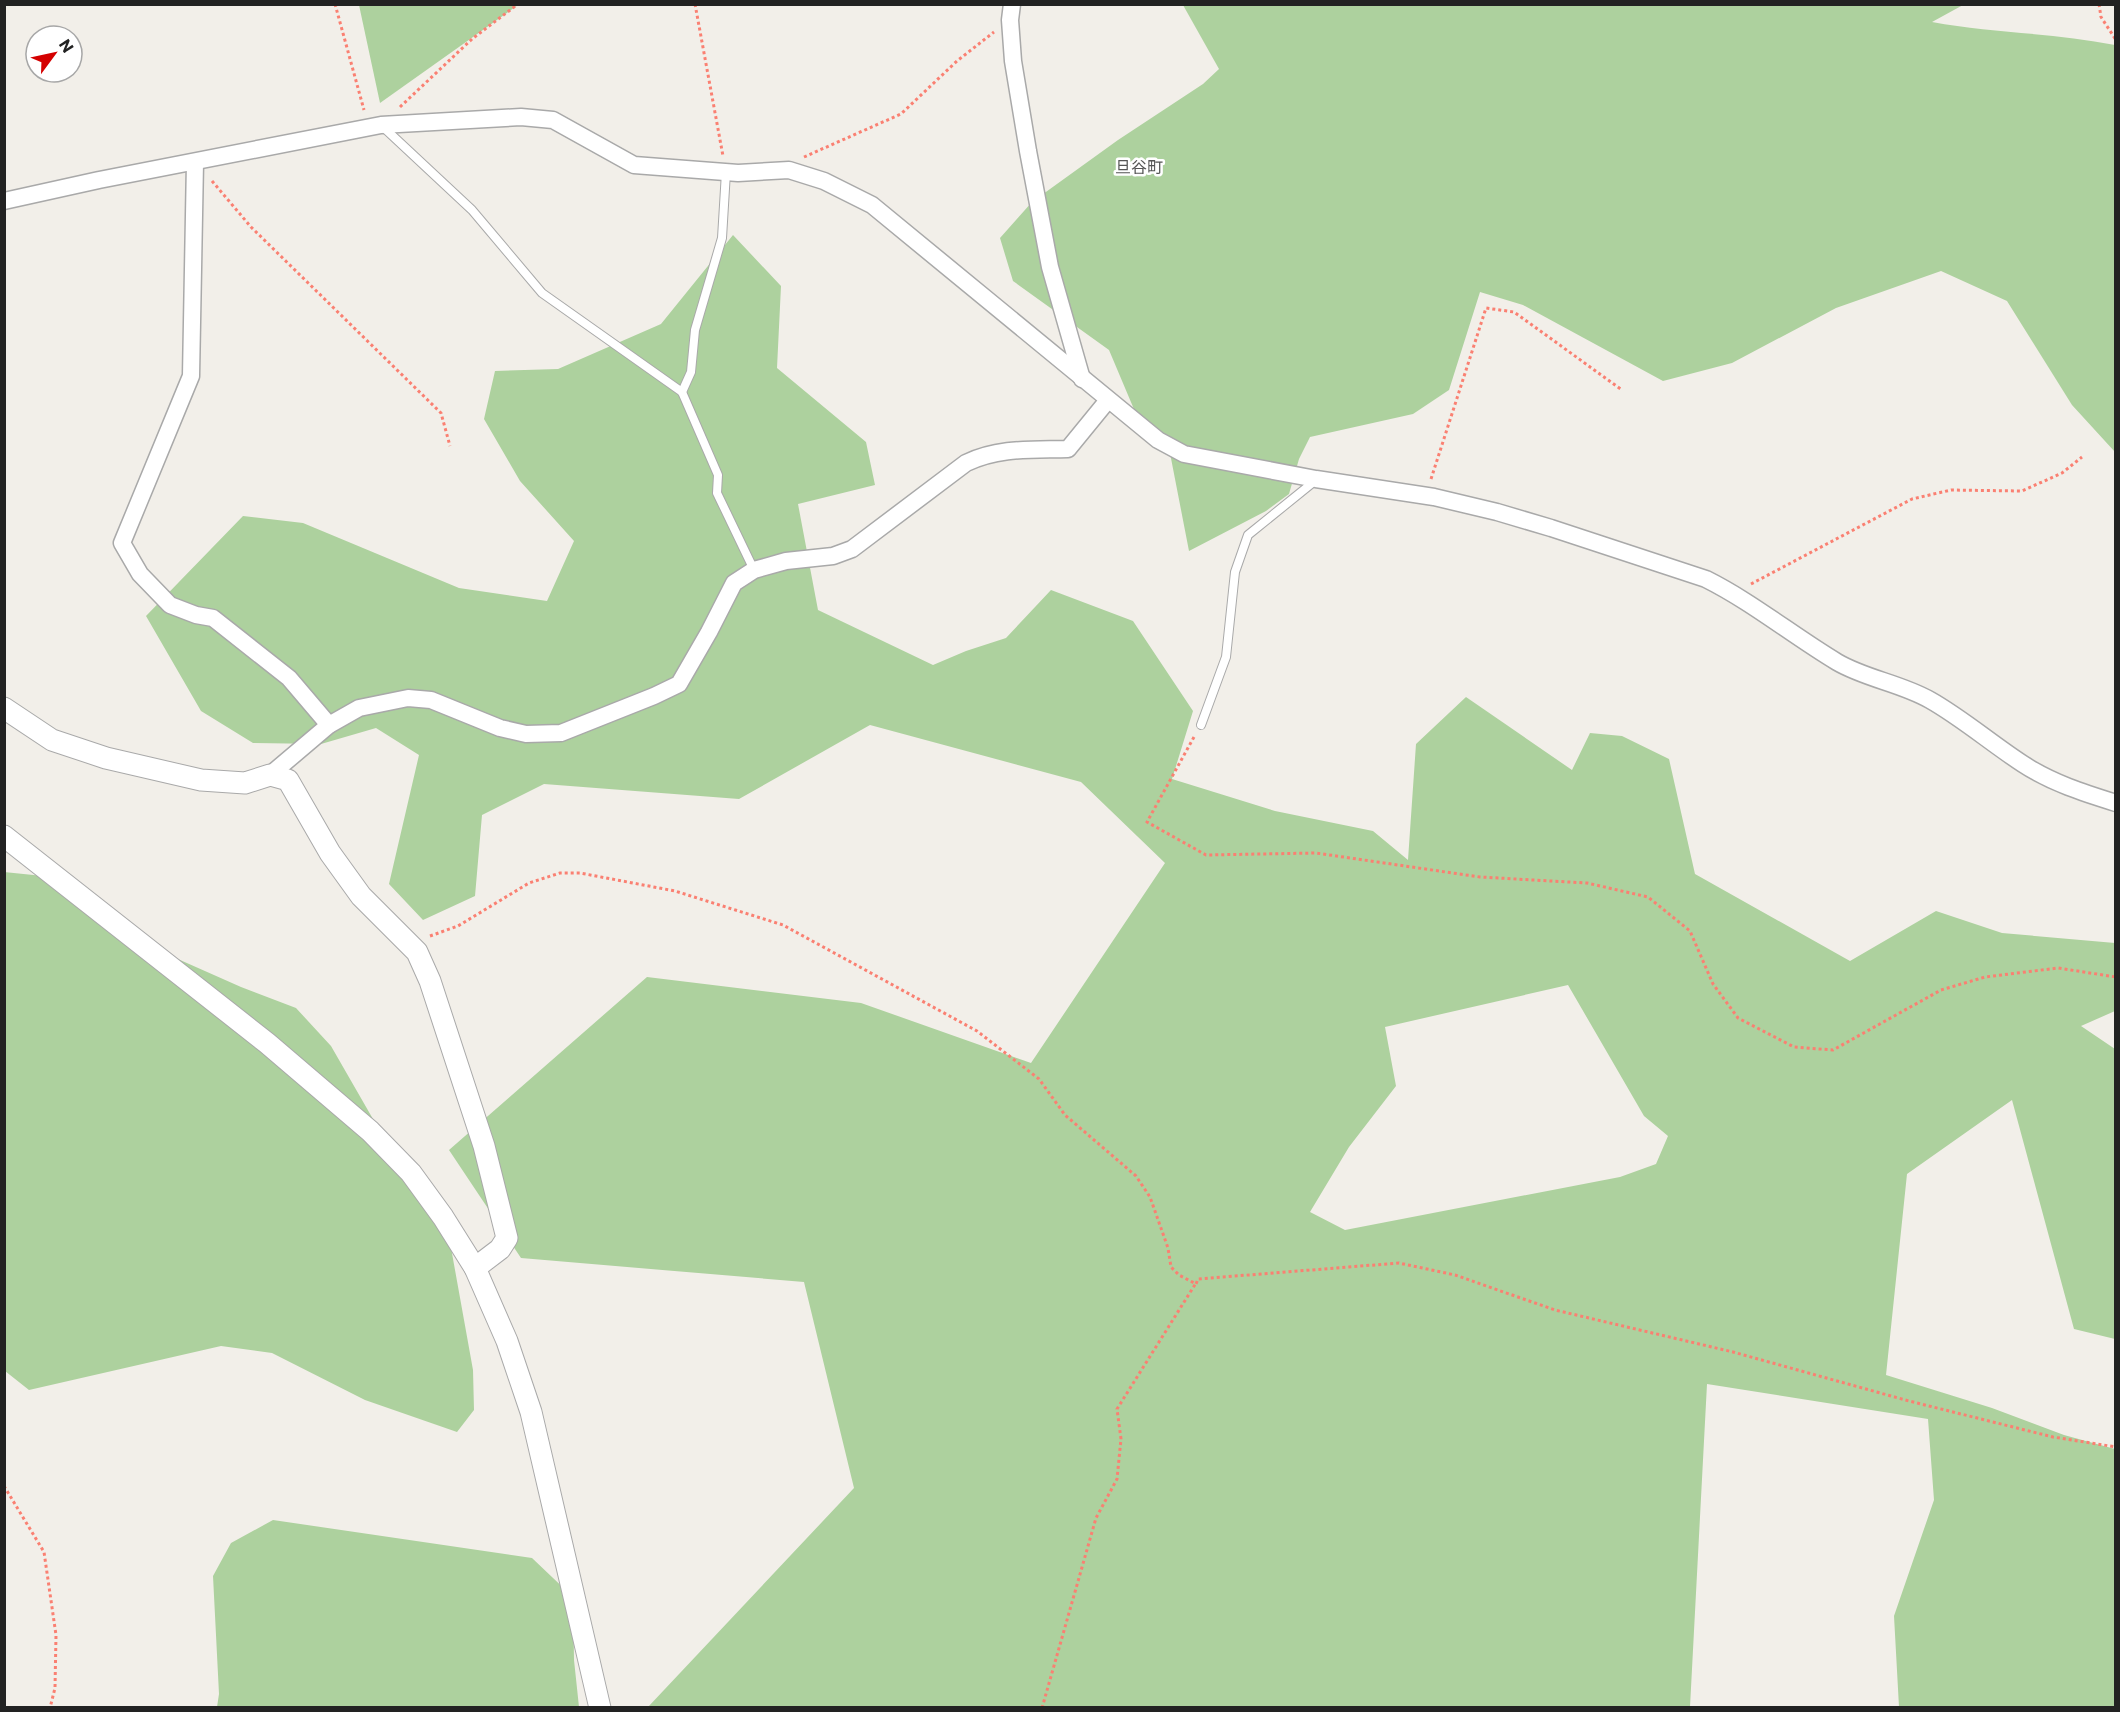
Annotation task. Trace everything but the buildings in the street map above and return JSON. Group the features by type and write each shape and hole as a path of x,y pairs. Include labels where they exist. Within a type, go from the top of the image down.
{"street":[{"path":"1011,12 1015,73 1050,267 1082,379"},
{"path":"4,201 99,180 381,125 521,117 553,120 634,165 726,172 789,171 825,181 873,205 1108,400 1158,440 1184,454 1316,479 1426,496 1497,512 1706,579 1838,662 1862,674 1900,686 1930,700 2025,765 2065,786 2115,803"},
{"path":"195,162 191,376 122,543 140,574 170,605 196,615 213,618 289,678 329,725"},
{"path":"4,708 52,740 106,758 201,780 245,783 270,775 329,725 359,708 408,698 430,699 500,728 526,734 561,733 679,684 734,584 754,570 786,561 833,556 852,549 966,463 983,455 999,452 1068,449 1108,400"},
{"path":"270,775 288,780 330,853 361,896 417,952 430,981 484,1146 505,1222 507,1238 504,1244 500,1250 475,1268"},
{"path":"4,836 267,1043 370,1131 411,1173 443,1217 475,1268 507,1341 531,1412 600,1707"}],"lane":[{"path":"381,125 472,210 542,293 682,392 718,475 717,492 754,570"},
{"path":"682,392 691,372 695,330 722,238 726,172"},
{"path":"1201,725 1226,657 1235,572 1248,535 1316,479"}],"path":[{"path":"335,4 365,113 381,125 472,39 518,4"},
{"path":"695,4 726,172"},
{"path":"2099,4 2101,17 2115,40"},
{"path":"781,171 794,162 901,114 1011,12"},
{"path":"195,162 251,227 441,413 450,446"},
{"path":"1426,496 1486,308 1514,312 1622,390"},
{"path":"1733,594 1912,499 1951,490 2022,491 2062,472 2082,457"},
{"path":"1201,725 1147,822 1206,855 1316,853 1480,877 1587,883 1648,897 1690,931 1713,984 1738,1018 1794,1047 1833,1050 1941,990 1986,977 2058,968 2115,977"},
{"path":"409,944 458,926 529,883 560,873 580,873 675,891 783,925 977,1031 1039,1079 1065,1115 1136,1176 1150,1197 1168,1248 1171,1267 1179,1275 1196,1284"},
{"path":"1042,1707 1096,1518 1117,1479 1121,1439 1117,1409 1198,1279 1399,1263 1455,1275 1554,1310 1733,1352 1920,1404 2053,1437 2115,1447"},
{"path":"4,1486 44,1552 56,1635 55,1688 50,1707"}],"green space":[{"path":"359,4 518,5 380,103"},
{"path":"1183,5 1963,5 1932,22 2115,45 2115,452 2072,405 2007,301 1941,271 1836,308 1732,363 1663,381 1523,305 1480,292 1449,390 1413,414 1310,437 1299,459 1289,494 1266,511 1189,551 1169,448 1136,414 1109,350 1013,281 1000,238 1032,202 1118,140 1203,84 1219,69"},
{"path":"733,235 781,286 777,368 866,442 875,485 798,504 818,610 933,665 1006,638 1051,590 1133,621 1193,711 1172,779 1275,811 1373,831 1408,860 1416,744 1466,697 1572,770 1590,733 1622,736 1669,759 1695,874 1850,961 1936,911 2002,933 2115,943 2115,1011 2081,1026 2115,1049 2115,1339 2074,1329 2012,1100 1907,1174 1886,1375 1992,1408 2064,1435 2115,1449 2115,1707 1899,1707 1894,1616 1934,1500 1928,1419 1707,1384 1690,1707 648,1707 854,1488 804,1282 521,1258 449,1150 647,977 861,1003 1031,1063 1165,863 1081,782 870,725 739,799 544,784 482,815 475,896 423,920 389,884 419,755 376,728 321,744 253,743 201,711 146,616 243,516 303,523 459,588 547,601 574,541 520,481 484,419 495,371 558,369 661,324","holes":["1568,985 1644,1116 1668,1136 1656,1164 1620,1177 1345,1230 1310,1212 1349,1147 1396,1086 1385,1027"]},
{"path":"4,872 43,876 153,948 241,987 296,1008 331,1046 400,1166 448,1231 473,1370 474,1410 457,1432 365,1400 272,1353 221,1346 29,1390 5,1371"},
{"path":"273,1520 532,1558 573,1597 574,1660 579,1707 217,1707 219,1694 213,1576 231,1543"}],"district":[{"name":"旦谷町","path":"1139,166"}]}
